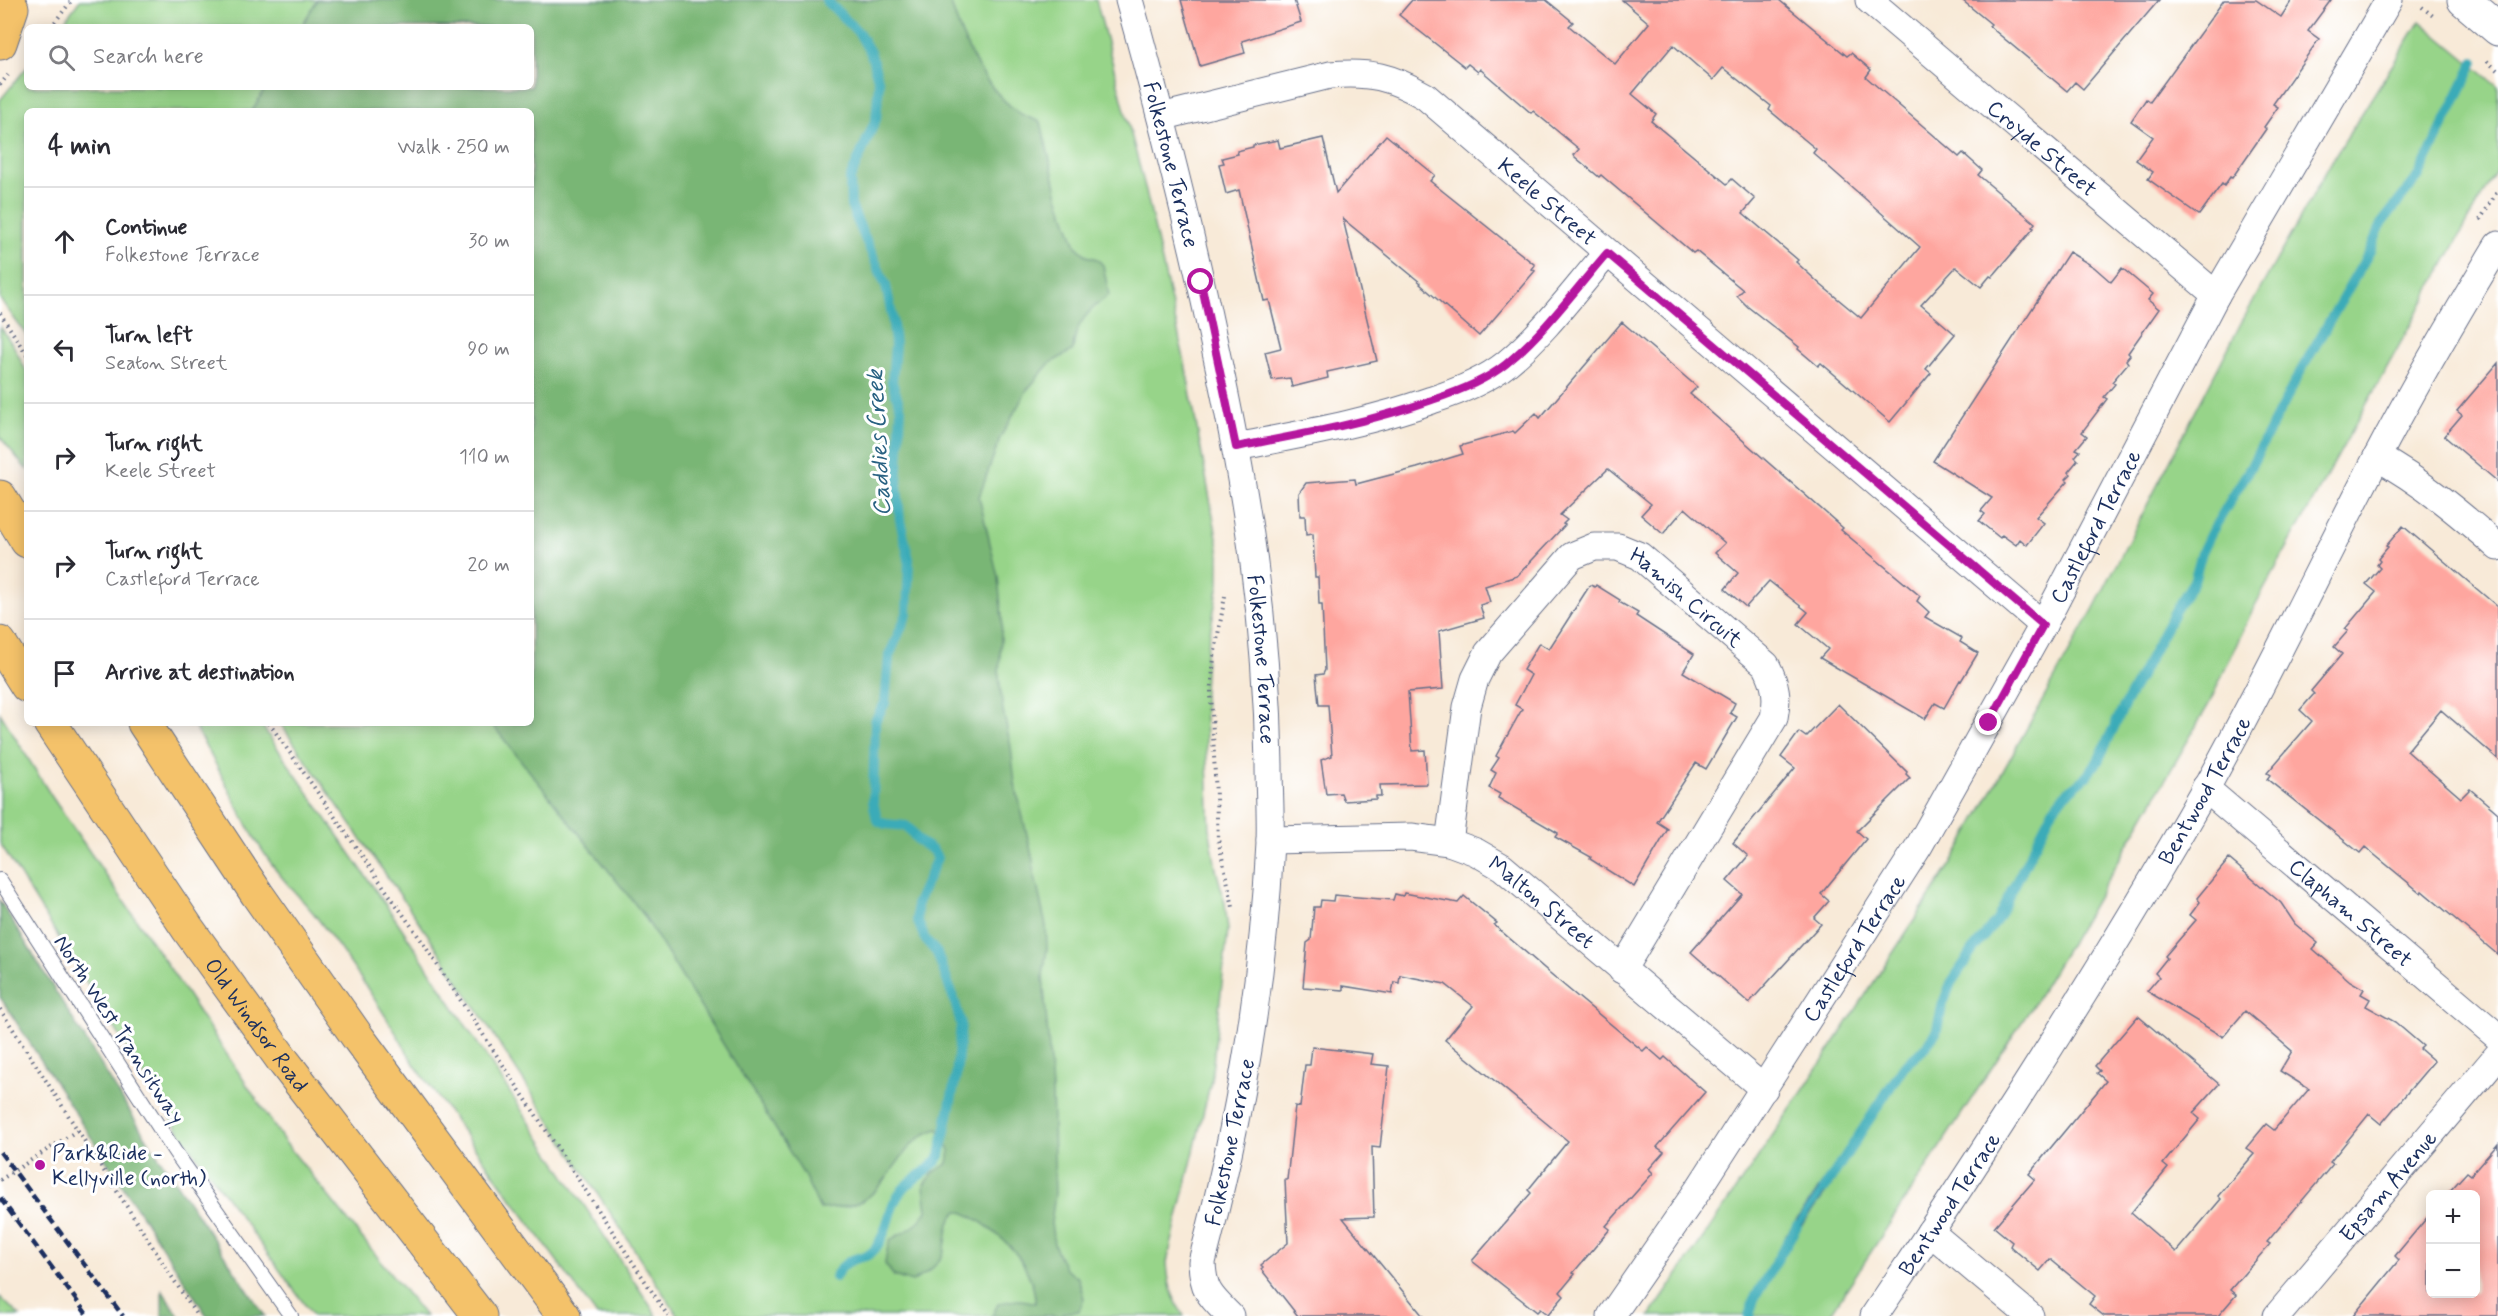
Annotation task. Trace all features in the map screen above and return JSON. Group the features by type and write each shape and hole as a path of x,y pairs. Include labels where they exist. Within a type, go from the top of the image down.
{"highway":[{"path":"0,43 12,8"},
{"path":"0,497 24,536"},
{"path":"0,643 24,681"},
{"name":"Old Windsor Road","path":"52,726 188,929 277,1052 480,1316"},
{"path":"146,726 257,894 359,1039 564,1316"}],"street":[{"name":"Folkestone Terrace","path":"1129,0 1161,117 1201,282 1236,447 1255,557 1263,627 1268,718 1270,840 1264,933 1241,1100 1202,1262 1203,1281 1209,1295 1230,1316"},
{"name":"Croyde Street","path":"1869,0 2216,295"},
{"name":"Castleford Terrace","path":"1611,1316 1694,1196 1919,846 2043,625 2216,295 2389,0"},
{"path":"2464,0 2498,29"},
{"name":"Keele Street","path":"1161,117 1330,75 1354,73 1377,75 1403,83 1425,96 2043,625"},
{"name":"Bentwood Terrace","path":"1874,1316 2092,980 2205,788 2265,678 2420,377 2498,244"},
{"path":"1236,447 1361,422 1433,400 1479,381 1504,365 1526,346 1607,253"},
{"path":"2377,457 2408,474 2436,494 2498,547"},
{"name":"Hamish Circuit","path":"1449,842 1467,707 1475,679 1488,653 1572,556 1594,546 1618,547 1640,556 1766,665 1775,682 1778,701 1774,718 1622,970"},
{"name":"Clapham Street","path":"2205,788 2498,1037"},
{"name":"Malton Street","path":"1270,840 1411,837 1449,842 1476,852 1502,867 1764,1089"},
{"name":"Epsam Avenue","path":"2277,1316 2498,1055"},
{"path":"1930,1232 2030,1316"}],"lane":[{"name":"North West Transitway","path":"0,880 175,1152 291,1316"}],"path":[{"path":"53,24 72,0"},
{"path":"2474,230 2498,190"},
{"path":"0,313 24,350"},
{"path":"1227,587 1214,657 1211,692 1218,839 1234,912"},
{"path":"271,726 421,940 668,1316"},
{"path":"0,1009 197,1316"},
{"path":"0,1180 78,1130"}],"green space":[{"path":"80,0 1096,0 1146,191 1185,363 1219,548 1219,583 1206,655 1204,692 1210,832 1225,903 1228,930 1211,1081 1167,1262 1171,1290 1184,1316 678,1316 428,935 282,726 534,726 534,108 24,108 24,332 0,299 0,100 24,71 24,90 534,90 534,24 62,24"},
{"path":"317,0 950,0 960,31 974,61 992,87 1018,112 1041,122 1058,196 1076,246 1087,256 1097,259 1103,265 1109,295 1084,318 1076,333 1073,350 1049,364 1027,390 1000,438 979,497 998,577 1002,618 999,676 1003,711 1011,747 1015,784 1046,926 1047,949 1043,975 1052,1089 1055,1194 1051,1223 1054,1244 1065,1269 1078,1278 1084,1298 1079,1311 1063,1313 1063,1316 992,1316 998,1304 1007,1301 1025,1300 1035,1303 1032,1284 1020,1260 1006,1243 973,1217 958,1211 951,1220 942,1256 935,1265 912,1282 894,1276 885,1264 890,1241 914,1226 927,1211 924,1186 933,1173 948,1163 950,1150 938,1129 912,1144 884,1181 862,1201 848,1206 820,1209 804,1175 643,914 493,726 534,726 534,108 254,108 264,90 534,90 534,24 303,24"},
{"path":"2420,21 2498,86 2498,167 2252,611 2209,704 2086,917 2033,1005 1829,1316 1650,1316 1802,1092 1951,864 2093,610 2240,325 2332,161"},
{"path":"0,326 24,367 24,466 0,437"},
{"path":"0,713 52,797 171,970 284,1141 425,1316 313,1316 182,1136 0,843"},
{"path":"194,726 262,726 401,927 657,1316 597,1316 414,1064 342,951 264,853"},
{"path":"0,901 148,1141 265,1316 207,1316 0,997"},
{"path":"162,1290 179,1316 162,1316"},
{"path":"0,1297 20,1316 0,1316"}],"water":[{"path":"1827,1177 1834,1182 1793,1237 1786,1235"}],"building":[{"path":"1181,0 1294,0 1301,22 1242,41 1245,53 1200,66"},
{"path":"1412,0 1546,0 1573,22 1569,26 1615,64 1649,23 1622,0 1779,0 1847,56 1851,53 1871,70 1866,77 1959,157 1963,153 1982,170 1978,175 2035,223 2032,227 2034,228 1981,287 1956,267 1921,305 1955,334 1926,369 1931,373 1890,422 1821,363 1818,366 1798,349 1799,347 1748,307 1737,296 1743,290 1696,251 1693,253 1601,175 1599,177 1575,157 1579,149 1533,111 1531,113 1480,69 1478,72 1468,64 1465,67 1399,15","holes":["1673,45 1713,80 1723,68 1771,106 1769,110 1816,149 1813,153 1920,247 1861,318 1821,285 1796,262 1798,260 1743,213 1755,199 1732,179 1727,184 1651,121 1656,114 1632,94"]},
{"path":"1962,0 2159,0 2083,89 2075,82 2067,91 1989,26 1991,24"},
{"path":"2224,0 2256,0 2281,17 2292,0 2331,0 2308,31 2319,39 2273,104 2278,107 2264,127 2266,129 2232,178 2230,177 2224,186 2222,184 2199,215 2148,179 2153,172 2136,160 2153,137 2131,121 2146,99 2150,102"},
{"path":"1386,135 1435,175 1430,181 1535,265 1532,269 1535,271 1479,336 1421,283 1343,219 1377,361 1327,372 1328,378 1292,387 1290,378 1272,380 1265,352 1281,348 1269,300 1264,301 1239,190 1226,194 1219,164 1224,163 1222,158 1238,154 1237,151 1253,147 1253,145 1278,140 1280,148 1323,138 1336,193"},
{"path":"2069,252 2094,267 2111,282 2122,268 2153,294 2148,300 2159,309 2128,353 2130,355 2126,360 2128,363 2112,382 2115,384 2104,397 2107,399 2082,432 2087,436 2076,449 2080,451 2075,457 2078,460 2068,472 2071,474 2066,479 2068,481 2036,517 2044,523 2027,545 2020,539 2016,545 2002,535 2000,538 1979,521 1985,514 1981,511 1992,498 1933,461"},
{"path":"1622,322 1697,387 1690,394 1843,528 1841,530 1920,596 1917,601 1929,612 1925,617 1962,638 1960,642 1978,653 1961,681 1944,708 1935,703 1925,719 1820,658 1828,649 1798,624 1808,612 1769,581 1746,607 1725,589 1738,573 1715,553 1725,543 1685,508 1663,534 1641,515 1651,504 1608,469 1560,515 1567,520 1563,524 1565,525 1517,576 1485,586 1490,602 1480,605 1484,618 1439,631 1443,689 1408,692 1412,751 1425,750 1427,784 1380,785 1381,796 1376,796 1376,799 1344,801 1341,793 1326,794 1321,760 1332,756 1328,705 1319,705 1316,675 1323,674 1325,670 1322,604 1319,604 1318,577 1315,577 1313,534 1306,535 1305,516 1300,516 1299,493 1306,483 1355,479 1356,484 1463,454 1460,446 1513,431 1515,433 1536,413 1540,418"},
{"path":"2498,363 2498,482 2444,436 2462,415 2457,411"},
{"path":"2403,526 2498,607 2498,759 2441,710 2407,751 2461,798 2470,789 2498,813 2498,955 2365,847 2360,853 2267,779 2270,775 2267,773 2312,721 2300,710 2314,694 2311,691 2342,654 2334,647 2348,631 2345,629 2376,592 2366,584 2380,568 2377,565 2380,561 2378,559 2388,547 2386,546"},
{"path":"1590,585 1595,587 1596,585 1620,600 1619,602 1638,613 1636,616 1694,654 1683,672 1735,703 1730,713 1737,717 1706,769 1696,763 1657,822 1668,829 1634,887 1590,859 1591,857 1555,837 1558,833 1498,798 1500,794 1489,788 1496,773 1491,770 1499,758 1496,756 1522,709 1515,705 1531,675 1523,670 1539,643 1549,649"},
{"path":"1838,704 1907,772 1910,778 1857,831 1866,839 1821,894 1829,901 1814,918 1821,924 1749,1003 1691,952 1742,894 1727,881 1748,856 1733,843 1795,768 1781,757 1799,732 1806,737"},
{"path":"2229,859 2281,903 2295,924 2318,943 2313,949 2350,981 2364,989 2361,994 2370,999 2366,1006 2395,1022 2423,1046 2420,1049 2434,1061 2381,1124 2369,1114 2330,1162 2333,1164 2267,1242 2270,1244 2230,1290 2236,1295 2218,1316 2104,1316 2089,1304 2095,1296 2050,1259 2040,1271 2012,1248 2010,1246 2012,1242 1994,1227 2035,1179 2029,1174 2106,1081 2097,1073 2100,1071 2095,1066 2138,1016 2219,1084 2193,1113 2200,1119 2163,1164 2168,1168 2131,1213 2176,1252 2221,1199 2218,1196 2254,1154 2246,1148 2266,1124 2274,1130 2309,1089 2280,1071 2292,1051 2245,1011 2223,1037 2147,991 2159,977 2155,973 2167,958 2165,956 2196,920 2190,915 2200,902 2197,898"},
{"path":"1404,893 1458,903 1464,896 1497,923 1494,925 1643,1051 1647,1047 1662,1060 1665,1057 1705,1092 1657,1147 1664,1152 1649,1169 1653,1173 1606,1226 1610,1229 1573,1273 1575,1274 1560,1292 1564,1296 1548,1315 1540,1309 1537,1312 1472,1261 1531,1193 1528,1190 1568,1141 1445,1040 1473,1006 1445,984 1400,975 1399,983 1394,982 1392,994 1343,986 1343,990 1303,987 1307,943 1311,940 1314,907 1320,907 1321,900 1333,901 1334,895 1393,900 1395,894 1403,896"},
{"path":"1312,1047 1373,1054 1371,1064 1389,1066 1380,1148 1372,1147 1374,1217 1343,1218 1423,1316 1298,1316 1261,1269 1263,1267 1261,1265 1288,1243 1285,1180 1287,1180 1295,1106 1300,1107 1305,1065 1310,1065"},
{"path":"2498,1144 2498,1316 2353,1316 2399,1260 2395,1256 2426,1219 2426,1298 2480,1298 2480,1190 2451,1190 2467,1172 2471,1175"}],"waterway":[{"name":"Caddies Creek","path":"826,0 859,33 871,54 879,83 876,119 850,179 851,206 886,286 895,345 892,382 901,409 897,486 900,520 909,559 907,614 889,656 885,703 875,721 873,801 877,820 885,824 906,826 919,841 933,851 937,858 917,903 917,919 925,939 937,953 961,1024 956,1076 940,1156 901,1191 875,1249 866,1256 846,1263 835,1277"},
{"path":"1824,1189 1904,1066 1923,1050 1936,1033 1943,1003 1951,983 1997,920 2053,809 2063,796 2087,776 2098,761 2124,706 2176,609 2194,581 2202,552 2211,533 2250,468 2299,374 2370,251 2381,224 2418,177 2474,62"},
{"path":"1749,1316 1754,1299 1797,1226"}],"railway":[{"path":"0,1152 123,1316"},
{"path":"0,1198 88,1316"}],"place":[{"name":"Park&Ride - Kellyville (north)","path":"40,1165"}],"route":[{"path":"1201,282 1236,447 1361,422 1401,411 1479,381 1504,365 1526,346 1607,253 2043,625 1989,723"}]}
